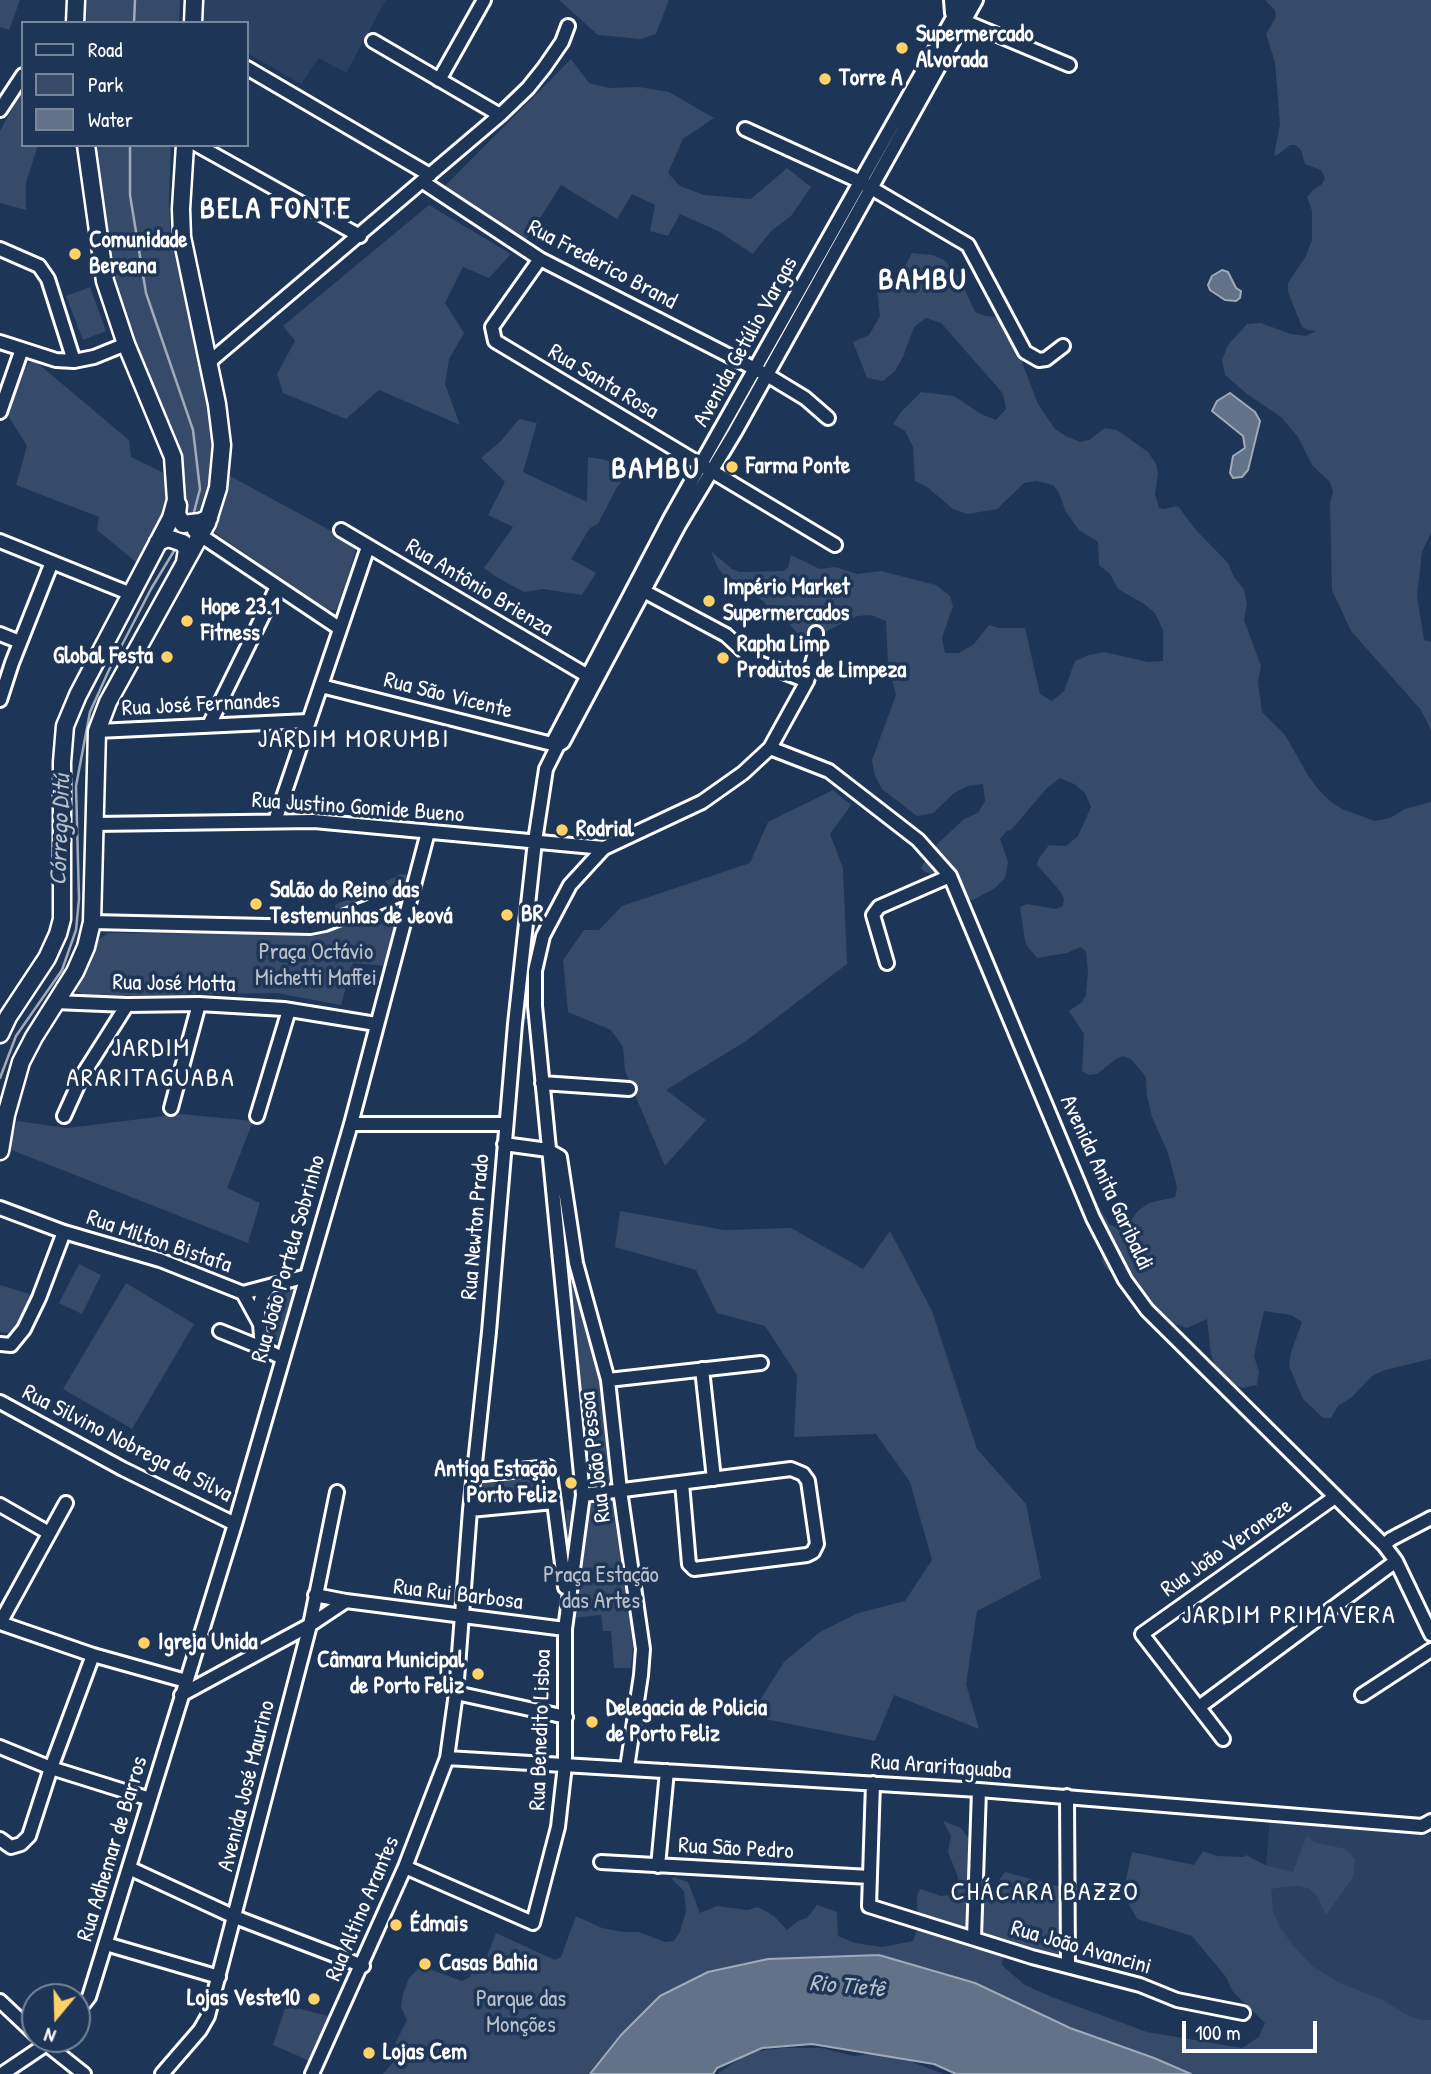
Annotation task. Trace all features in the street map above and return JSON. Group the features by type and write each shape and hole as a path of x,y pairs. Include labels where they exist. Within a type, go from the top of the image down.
{"main road":[{"path":"75,21 76,0"},
{"path":"193,21 194,0"},
{"path":"0,1034 8,1017 47,958 62,919 62,762 65,726 78,695 171,518 176,500 174,462 165,433 126,344 105,281 86,147"},
{"path":"0,1151 6,1115 21,1062 75,972 93,922 97,731 108,702 209,518 218,488 222,445 217,404 182,237 181,209 186,147"},
{"path":"174,462 178,467 181,483 177,515 183,524 209,518"},
{"path":"158,542 168,538 178,539 183,543 187,550 184,565"}],"street":[{"path":"439,80 484,0"},
{"path":"951,0 951,10 959,18 1069,65"},
{"name":"Avenida Getúlio Vargas","path":"959,18 963,0"},
{"name":"Avenida Getúlio Vargas","path":"535,841 546,769 592,678 675,522 959,18 976,0"},
{"path":"208,363 500,116 544,68 562,42 568,26"},
{"path":"373,41 500,116"},
{"name":"Rua Frederico Brand","path":"248,69 427,178 540,259 761,372 805,398 828,418"},
{"path":"0,110 21,78"},
{"path":"745,129 866,184 968,245 1024,352 1039,360 1046,359 1063,346"},
{"path":"201,147 360,236"},
{"path":"0,249 39,266 48,279 74,361"},
{"name":"Rua Santa Rosa","path":"540,259 492,327 495,341 835,545"},
{"path":"0,342 57,359 74,361 94,357 126,344"},
{"path":"0,412 22,349"},
{"path":"183,524 340,628"},
{"name":"Rua Antônio Brienza","path":"341,530 592,678"},
{"path":"0,541 131,594"},
{"path":"275,821 368,547"},
{"path":"0,700 52,562"},
{"path":"209,725 277,587"},
{"path":"639,589 726,635 754,661 807,681"},
{"path":"538,954 543,936 560,900 575,879 604,848 702,802 743,773 770,748 807,681 813,661 816,633"},
{"path":"0,634 20,642"},
{"name":"Rua São Vicente","path":"321,686 558,744"},
{"name":"Rua José Fernandes","path":"97,731 308,721"},
{"name":"Avenida Anita Garibaldi","path":"770,748 829,771 918,840 950,876 1093,1218 1125,1280 1147,1310 1384,1545 1425,1609 1431,1634"},
{"name":"Rua Justino Gomide Bueno","path":"94,824 314,821 604,848"},
{"name":"Rua João Portela Sobrinho","path":"181,1695 235,1524 351,1124 428,832"},
{"name":"Rua Newton Prado","path":"456,1693 470,1510 515,1024 535,841"},
{"path":"887,963 873,915 878,906 950,876"},
{"path":"93,922 310,927 325,924 412,890"},
{"path":"527,921 538,954"},
{"name":"Rua Benedito Lisboa","path":"405,1867 533,1923 558,1827 565,1765 565,1629 583,1495 536,1024 534,988 538,954"},
{"name":"Rua José Motta","path":"55,1002 200,1004 289,1010 376,1024"},
{"path":"171,1108 200,1004"},
{"path":"64,1116 82,1076 127,1005"},
{"path":"257,1116 289,1010"},
{"path":"515,1024 536,1024"},
{"path":"542,1083 629,1089"},
{"path":"351,1124 506,1124"},
{"path":"504,1144 548,1150"},
{"name":"Rua João Pessoa","path":"548,1150 560,1157 576,1263 608,1380 620,1490 643,1649 626,1768"},
{"name":"Rua Milton Bistafa","path":"0,1208 64,1232 160,1260 243,1293 307,1276"},
{"path":"0,1344 10,1345 24,1329 64,1232"},
{"path":"261,1348 258,1312 262,1296 270,1286"},
{"path":"243,1293 260,1324"},
{"path":"220,1331 282,1358"},
{"path":"608,1380 761,1363"},
{"path":"702,1369 714,1479"},
{"name":"Rua Silvino Nobrega da Silva","path":"0,1402 124,1469 235,1524"},
{"path":"474,1475 549,1467 568,1605"},
{"path":"583,1495 791,1469 803,1474 808,1481 817,1544 813,1552 807,1555 694,1569 689,1564 682,1483"},
{"name":"Avenida José Maurino","path":"162,2074 204,2023 219,1977 310,1625 337,1492"},
{"name":"Rua João Veroneze","path":"1199,1707 1142,1634 1335,1497"},
{"path":"470,1510 554,1502"},
{"path":"66,1503 0,1623 93,1655 186,1681"},
{"path":"0,1505 49,1533"},
{"path":"1384,1545 1431,1518"},
{"path":"1223,1739 1199,1707 1396,1562"},
{"name":"Rua Rui Barbosa","path":"316,1595 565,1629"},
{"path":"181,1695 310,1625 346,1601"},
{"path":"1362,1695 1431,1650"},
{"path":"0,1839 11,1847 21,1844 29,1836 93,1655"},
{"path":"456,1693 566,1717"},
{"name":"Rua Altino Arantes","path":"312,2074 363,1966 447,1758 456,1693"},
{"name":"Rua Adhemar de Barros","path":"91,1991 181,1695"},
{"path":"0,1747 51,1768 150,1799"},
{"name":"Rua Araritaguaba","path":"447,1758 1067,1796 1422,1826 1431,1821"},
{"path":"658,1866 667,1771"},
{"path":"870,1877 873,1783"},
{"path":"974,1938 979,1790"},
{"path":"1067,1796 1068,1965"},
{"name":"Rua São Pedro","path":"601,1862 870,1877"},
{"path":"129,1868 236,1917 363,1966"},
{"name":"Rua João Avancini","path":"870,1877 869,1906 1032,1957 1140,1985 1177,2000 1243,2013"},
{"path":"106,1944 219,1977"},
{"path":"0,2001 21,2021"},
{"path":"2,2074 31,2053"},
{"path":"60,2053 84,2074"}],"shaded area":[{"path":"200,0 386,0 346,73 319,58 301,84 248,54 248,21 201,21 198,16"},
{"path":"1270,1817 1431,1835 1431,2036 1353,2011 1262,1917"}],"green space":[{"path":"0,0 20,0 9,30 0,27"},
{"path":"82,0 180,0 179,21 81,21"},
{"path":"559,0 669,0 656,34 641,39 598,35"},
{"path":"1265,0 1431,0 1431,533 1422,552 1417,596 1424,640 1431,642 1431,730 1421,710 1351,631 1332,590 1330,502 1333,492 1330,482 1312,465 1298,437 1281,417 1225,375 1222,360 1228,345 1247,324 1261,323 1305,336 1316,331 1302,327 1288,292 1288,283 1306,256 1312,240 1312,211 1307,197 1325,178 1321,170 1305,164 1301,150 1296,145 1290,145 1274,155 1280,124 1275,62 1266,34 1276,17 1275,10"},
{"path":"571,59 589,83 610,88 639,87 669,92 714,118 683,139 668,173 680,186 704,195 751,199 787,168 811,187 791,216 771,231 753,254 718,231 680,214 668,236 650,231 655,205 632,194 617,219 561,185 524,243 444,187"},
{"path":"21,92 21,147 37,147 26,183 26,210 0,203 0,131"},
{"path":"94,147 171,147 171,241 184,267 210,399 217,464 205,512 199,516 191,516 184,510 183,459 171,424 131,343 115,301"},
{"path":"429,205 511,254 489,278 463,267 445,303 464,333 449,359 445,384 460,425 379,390 346,419 283,393 277,374 295,341 283,326"},
{"path":"912,253 932,255 944,260 959,277 975,312 1000,317 1021,350 1023,365 1038,404 1055,429 1080,442 1089,440 1105,428 1117,430 1148,452 1156,464 1158,474 1155,494 1159,508 1178,506 1195,529 1228,563 1234,577 1244,589 1247,604 1244,620 1261,666 1258,682 1262,712 1285,735 1318,789 1342,809 1375,821 1431,802 1431,1359 1385,1370 1372,1376 1352,1397 1338,1406 1331,1418 1323,1418 1303,1399 1289,1366 1302,1322 1291,1315 1264,1311 1254,1356 1259,1372 1257,1385 1242,1388 1227,1383 1217,1371 1211,1354 1207,1319 1187,1328 1169,1322 1129,1276 1108,1270 1103,1264 1102,1257 1109,1250 1109,1243 1093,1197 1109,1224 1119,1229 1127,1225 1138,1211 1149,1203 1175,1197 1177,1187 1168,1153 1152,1117 1143,1073 1132,1060 1123,1056 1097,1074 1089,1075 1082,1071 1084,1034 1069,1011 1082,1002 1086,995 1086,951 1080,947 1067,953 1037,958 1025,940 1020,907 1027,904 1056,909 1063,906 1064,899 1060,891 1037,865 1049,845 1066,846 1078,836 1091,807 1085,793 1060,778 1047,788 1000,839 1008,862 1005,878 995,888 973,900 966,898 947,879 925,872 921,868 931,850 964,819 978,813 985,801 983,784 968,786 954,793 933,813 917,816 882,789 875,776 872,760 896,695 888,664 886,621 871,615 857,616 815,637 797,633 763,601 728,580 718,568 712,554 740,572 784,571 791,555 820,569 835,567 857,574 881,571 936,585 950,596 953,606 942,638 945,653 959,653 974,644 989,625 998,628 1025,628 1040,694 1052,701 1064,691 1075,661 1089,655 1104,652 1148,662 1163,661 1163,630 1155,613 1118,589 1110,574 1099,565 1098,542 1079,530 1066,512 1053,485 1036,481 1024,483 997,509 968,514 953,509 927,487 915,481 913,447 905,431 893,424 921,392 954,396 981,414 996,420 1006,409 1003,394 993,382 941,323 926,318 914,327 895,371 883,381 867,378 853,342 869,335 880,316 877,290 900,276"},
{"path":"90,287 106,331 83,340 66,296"},
{"path":"35,361 129,440 131,457 162,472 166,482 166,510 154,537 137,563 97,530 99,517 16,485 27,446 7,414 24,369 29,362"},
{"path":"519,419 537,423 523,472 587,502 588,457 606,460 630,473 617,487 598,524 590,528 571,559 596,573 582,595 543,589 524,592 484,568 513,527 488,515 505,482 481,458 501,441"},
{"path":"230,476 357,545 340,606 336,610 326,610 215,533 212,526 226,494"},
{"path":"833,790 851,805 830,834 843,868 847,964 746,1041 666,1090 706,1120 665,1166 625,1071 623,1047 611,1030 568,1012 563,960 584,930 599,930 622,906 750,863 768,822"},
{"path":"401,874 408,875 405,890 336,915 335,905"},
{"name":"Praça Octávio Michetti Maffei","path":"402,898 405,900 386,966 353,963 341,1005 276,993 87,996 72,989 99,939 108,933 305,934 339,926"},
{"path":"529,938 532,946 528,987 533,1019 521,1019"},
{"path":"181,1114 253,1121 227,1188 260,1203 248,1243 9,1149 17,1121 67,1128"},
{"path":"553,1161 603,1381 613,1475 610,1483 601,1488 590,1486 587,1482"},
{"path":"620,1211 724,1230 791,1228 863,1269 890,1231 932,1311 977,1449 1026,1504 1041,1578 977,1611 966,1684 979,1729 894,1695 875,1741 750,1716 784,1662 820,1632 858,1613 905,1601 932,1560 910,1482 876,1434 794,1437 797,1375 765,1326 717,1313 696,1270 615,1247"},
{"path":"79,1264 101,1275 82,1314 59,1303"},
{"path":"126,1283 194,1324 132,1429 63,1389"},
{"path":"284,1284 302,1285 284,1343 274,1340 269,1333 265,1310 274,1290"},
{"path":"0,1285 33,1295 18,1328 12,1333 0,1332"},
{"path":"542,1474 545,1496 479,1504 481,1480"},
{"name":"Praça Estação das Artes","path":"614,1495 618,1500 633,1647 631,1668 614,1668 611,1631 603,1631 601,1615 571,1618 589,1505 595,1499"},
{"path":"566,1510 579,1511 568,1569"},
{"name":"Parque das Monções","path":"943,1821 961,1828 971,1842 976,1900 986,1898 1005,1872 1061,1887 1062,1942 1056,1956 1049,1959 1019,1951 1004,1942 987,1937 968,1940 969,1944 975,1948 997,1952 1003,1956 1002,1965 1025,1985 1052,1997 1147,2032 1242,2048 1259,2037 1265,2023 1233,1992 1226,1977 1192,1936 1137,1919 1123,1893 1132,1852 1194,1865 1203,1851 1217,1856 1246,1855 1265,1865 1293,1872 1307,1835 1313,1842 1346,1849 1355,1859 1353,1877 1326,1915 1318,1897 1308,1888 1298,1886 1274,1888 1271,1891 1273,1911 1279,1926 1312,1966 1340,1983 1381,1999 1407,2015 1431,2020 1431,2074 1148,2074 966,2011 605,2074 383,2074 402,2052 393,2048 407,2020 401,2007 403,1994 409,1978 419,1968 462,1981 470,1977 477,1960 486,1959 496,1933 555,1960 561,1957 576,1916 602,1928 639,1932 665,1942 674,1941 680,1932 686,1911 684,1891 673,1877 688,1882 700,1913 717,1906 747,1910 758,1907 774,1916 787,1930 807,1918 817,1905 837,1912 838,1936 855,1943 882,1947 913,1941 918,1926 917,1897 920,1889 941,1896 949,1895 955,1890 958,1877 948,1852 951,1836"},
{"path":"286,2005 331,2017 312,2062 273,2045"},
{"path":"782,2048 821,2048 854,2056 885,2052 944,2074 717,2074 744,2056"}],"water":[{"path":"1222,270 1228,272 1236,288 1241,291 1240,298 1236,301 1225,300 1210,290 1208,285 1212,276"},
{"path":"1230,393 1255,412 1260,421 1248,470 1242,477 1233,478 1230,473 1233,456 1245,448 1243,436 1212,411 1217,401"},
{"name":"Rio Tietê","path":"879,1955 975,1983 1070,2028 1191,2074 956,2074 934,2064 812,2044 762,2048 717,2068 713,2074 590,2074 621,2035 660,1996 708,1972 768,1959"}],"waterway":[{"name":"Córrego Ditú","path":"134,21 135,0"},
{"name":"Córrego Ditú","path":"130,147 130,195 146,293 193,430 200,489 193,516"},
{"name":"Córrego Ditú","path":"0,1078 16,1036 62,970 76,930 79,899 76,786 90,712 151,589 177,546"}],"place":[{"name":"Supermercado Alvorada","path":"902,48"},
{"name":"Torre A","path":"825,79"},
{"name":"Comunidade Bereana","path":"75,254"},
{"name":"Farma Ponte","path":"732,467"},
{"name":"Império Market Supermercados","path":"709,601"},
{"name":"Hope 23.1 Fitness","path":"187,621"},
{"name":"Global Festa","path":"167,657"},
{"name":"Rapha Limp Produtos de Limpeza","path":"723,658"},
{"name":"Rodrial","path":"562,830"},
{"name":"Salão do Reino das Testemunhas de Jeová","path":"256,904"},
{"name":"BR","path":"507,915"},
{"name":"Antiga Estação Porto Feliz","path":"571,1483"},
{"name":"Igreja Unida","path":"144,1643"},
{"name":"Câmara Municipal de Porto Feliz","path":"478,1674"},
{"name":"Delegacia de Policia de Porto Feliz","path":"592,1722"},
{"name":"Édmais","path":"396,1925"},
{"name":"Casas Bahia","path":"425,1964"},
{"name":"Lojas Veste10","path":"314,1999"},
{"name":"Lojas Cem","path":"369,2053"}],"district":[{"name":"BELA FONTE","path":"276,210"},
{"name":"BAMBU","path":"923,281"},
{"name":"BAMBU","path":"656,470"},
{"name":"JARDIM MORUMBI","path":"354,740"},
{"name":"JARDIM ARARITAGUABA","path":"151,1064"},
{"name":"JARDIM PRIMAVERA","path":"1289,1616"},
{"name":"CHÁCARA BAZZO","path":"1045,1893"}]}
